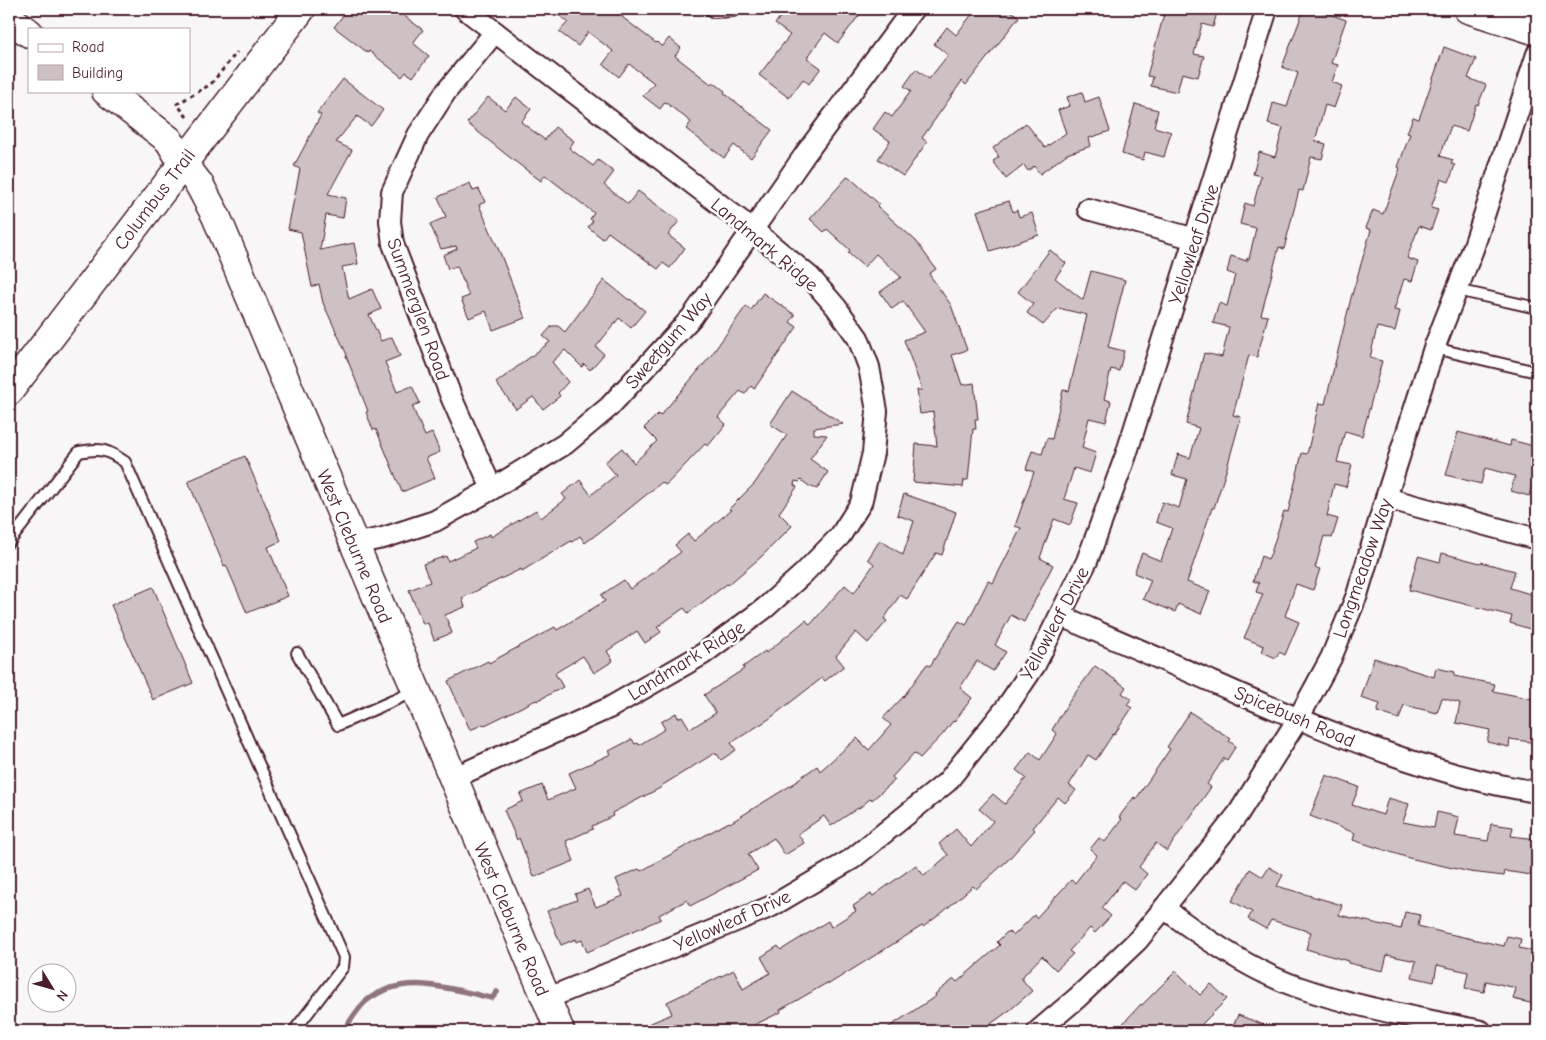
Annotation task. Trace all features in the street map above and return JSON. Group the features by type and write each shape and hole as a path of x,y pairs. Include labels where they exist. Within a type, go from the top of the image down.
{"street":[{"name":"Columbus Trail","path":"9,390 301,9"},
{"name":"Landmark Ridge","path":"453,778 609,708 702,654 765,608 803,574 840,536 861,503 873,453 877,411 869,367 858,338 836,307 810,277 752,230 465,9"},
{"name":"Sweetgum Way","path":"354,544 384,538 435,521 492,489 565,444 609,407 692,317 806,153 913,9"},
{"name":"Yellowleaf Drive","path":"546,999 772,906 852,859 947,782 1006,708 1035,665 1088,561 1126,455 1267,9"},
{"path":"1468,9 1537,31"},
{"path":"9,18 28,32"},
{"name":"Summerglen Road","path":"492,489 448,390 393,244 390,221 392,192 418,135 445,94 495,32"},
{"name":"Longmeadow Way","path":"1038,1031 1077,998 1131,946 1164,908 1238,814 1298,719 1330,658 1358,595 1386,498 1434,348 1473,249 1537,54"},
{"name":"West Cleburne Road","path":"107,92 169,140 182,162 199,184 216,216 560,1031"},
{"path":"1088,209 1194,239"},
{"path":"1386,498 1537,539"},
{"name":"Spicebush Road","path":"1061,616 1298,719 1375,750 1447,773 1537,792"},
{"path":"1164,908 1196,932 1261,971 1295,986 1348,1002 1481,1031"}],"lane":[{"path":"709,9 714,12 735,9"},
{"path":"1457,290 1537,308"},
{"path":"1434,348 1537,372"},
{"path":"9,542 79,452 96,449 103,450 110,452 125,462 344,957 343,967 294,1031"},
{"path":"296,653 338,725 416,690"}],"path":[{"path":"187,117 177,104 211,84 242,46"}],"building":[{"path":"348,9 395,9 423,30 413,43 429,56 413,77 406,72 402,77 334,27"},
{"path":"550,9 616,9 624,15 622,17 662,47 669,38 681,48 675,56 711,84 713,82 725,91 724,93 772,130 751,158 734,145 724,158 686,129 691,122 665,102 660,109 643,96 654,83 629,64 619,77 603,64 613,51 588,32 578,46 559,32 568,22"},
{"path":"786,9 864,9 838,43 825,33 807,58 821,68 809,84 803,79 789,98 759,75 790,35 775,24"},
{"path":"976,9 1008,9 1019,17 966,85 962,81 922,138 927,142 903,176 878,159 890,141 873,129 885,112 892,117 911,91 904,86 916,69 929,79 948,55 934,44 947,27 956,35"},
{"path":"1163,9 1218,9 1213,27 1202,24 1194,54 1204,56 1198,77 1182,73 1177,92 1151,86 1153,77 1147,76 1164,14 1162,14"},
{"path":"1304,9 1315,9 1346,20 1331,63 1338,65 1332,82 1342,86 1334,108 1325,105 1315,141 1326,144 1322,159 1311,157 1303,191 1299,190 1284,249 1279,247 1261,315 1268,316 1257,357 1249,355 1233,415 1241,417 1214,508 1212,508 1187,582 1210,591 1201,614 1178,604 1175,612 1143,599 1151,580 1134,573 1142,553 1161,561 1172,528 1156,522 1162,502 1179,508 1187,479 1172,475 1178,454 1190,458 1199,428 1186,424 1204,353 1222,357 1229,327 1213,323 1219,303 1227,306 1235,275 1227,272 1231,256 1247,261 1247,258 1249,259 1256,228 1240,224 1245,203 1253,206 1261,176 1253,174 1259,152 1275,157 1283,128 1268,124 1273,103 1287,107 1298,73 1282,67"},
{"path":"1444,47 1476,59 1468,78 1486,85 1478,105 1476,104 1467,131 1451,126 1440,156 1453,160 1451,164 1455,165 1449,182 1441,179 1431,208 1438,210 1431,230 1419,226 1407,258 1418,262 1412,281 1404,279 1394,310 1400,311 1395,331 1377,327 1370,358 1382,361 1362,436 1345,431 1337,462 1352,465 1346,487 1334,484 1327,516 1338,519 1332,538 1324,536 1315,568 1320,569 1313,590 1296,584 1285,616 1299,622 1285,655 1279,652 1276,658 1262,652 1264,646 1244,638 1263,594 1256,592 1259,583 1253,581 1261,556 1268,559 1284,511 1288,512 1302,453 1307,454 1319,403 1325,404 1351,298 1371,230 1366,228 1373,210 1383,214 1400,168 1398,167 1410,134 1407,133 1413,117 1419,119"},
{"path":"343,79 383,110 371,126 357,116 336,142 352,150 328,194 346,198 343,218 326,215 320,250 354,243 358,264 342,267 349,299 372,289 381,309 369,315 381,341 392,337 400,356 385,362 397,392 412,386 420,403 412,406 425,436 432,433 440,452 426,458 435,478 402,492 376,429 373,430 347,355 323,303 319,284 312,287 301,232 288,229 300,169 294,166 321,115 317,113"},
{"path":"1082,92 1085,102 1099,97 1110,131 1089,138 1091,146 1067,154 1040,174 1034,166 1028,171 1024,165 1006,179 993,161 999,157 993,148 1026,123 1045,148 1066,133 1058,110 1070,106 1067,97"},
{"path":"488,97 505,110 516,97 531,109 521,122 545,140 555,127 574,141 569,148 593,166 598,160 614,172 604,185 628,204 638,191 679,221 668,235 685,248 670,268 663,263 658,269 608,232 603,239 588,227 593,221 590,219 594,213 545,175 541,181 467,123"},
{"path":"1135,104 1158,110 1154,127 1171,132 1164,157 1145,152 1143,160 1122,154"},
{"path":"848,176 879,204 877,206 916,241 936,269 929,274 951,305 967,350 952,355 962,385 974,383 978,419 975,419 976,429 973,429 968,480 964,480 963,487 913,482 916,444 937,446 933,412 920,414 917,390 922,390 904,340 925,332 903,301 892,309 880,292 901,277 876,254 864,267 848,253 850,250 827,229 824,232 810,219"},
{"path":"470,183 473,191 479,189 485,202 479,205 501,255 525,318 493,330 486,311 469,318 461,299 469,296 457,266 448,269 443,255 457,249 456,246 441,249 430,224 446,217 438,197"},
{"path":"1009,201 1013,212 1017,210 1019,217 1032,213 1039,235 990,251 977,211"},
{"path":"1050,250 1066,263 1055,278 1083,300 1091,271 1125,280 1108,347 1124,351 1119,371 1111,369 1104,399 1111,401 1106,422 1089,418 1082,448 1096,453 1090,473 1074,468 1064,499 1078,503 1070,525 1054,519 1040,558 1053,565 1024,622 1011,615 995,645 1006,652 993,671 977,661 960,688 972,698 954,722 920,758 914,753 892,777 895,780 872,800 871,798 858,809 831,826 824,816 798,834 804,843 785,855 774,838 748,854 758,870 690,906 687,900 659,915 661,919 587,952 582,940 577,942 576,939 561,945 547,911 577,900 575,894 588,889 596,907 623,896 616,879 639,869 641,871 730,823 798,781 817,766 820,771 857,738 869,750 891,725 883,718 904,696 927,664 930,666 959,621 966,625 988,581 993,583 1021,528 1015,526 1034,472 1026,469 1032,451 1042,454 1047,438 1052,439 1063,390 1069,391 1087,315 1058,308 1043,325 1027,313 1033,304 1018,292"},
{"path":"604,280 645,311 631,328 619,318 596,347 604,354 590,370 584,364 582,367 565,350 552,362 568,382 558,393 560,396 543,409 533,397 516,409 496,383 550,342 543,336 552,326 558,326 565,332"},
{"path":"763,293 795,315 790,322 797,327 754,389 751,386 745,394 740,391 718,417 726,424 708,446 705,444 668,483 665,485 662,482 585,543 580,536 522,571 521,569 462,598 465,607 445,615 452,633 434,640 428,623 423,624 409,590 430,582 423,564 446,556 448,561 476,548 473,542 490,534 491,537 536,510 541,518 566,499 562,494 580,480 591,495 616,475 605,462 622,448 634,463 657,441 644,428 658,414 660,416 710,357 746,306 751,310"},
{"path":"792,391 843,424 814,428 814,434 827,435 810,459 828,472 817,489 801,480 799,482 795,481 794,485 797,487 779,513 792,526 761,557 728,585 688,613 684,608 657,627 661,632 645,643 637,631 607,651 613,661 594,673 583,656 555,673 563,687 537,701 470,730 448,681 488,661 489,663 555,627 557,630 605,601 601,595 624,580 630,589 681,552 675,545 688,534 694,541 731,510 729,509 755,483 787,435 770,424"},
{"path":"1458,432 1510,446 1511,440 1537,447 1537,465 1529,496 1511,491 1515,476 1485,468 1481,484 1446,475"},
{"path":"245,456 281,541 268,547 288,596 247,613 226,565 224,566 188,481"},
{"path":"904,494 956,512 942,555 936,553 907,599 900,595 884,619 887,621 868,643 856,632 836,656 844,666 825,681 822,678 769,719 731,743 736,750 721,760 715,753 662,787 612,813 613,816 592,826 593,829 566,841 574,861 534,877 519,838 517,840 504,810 523,801 520,794 542,785 548,800 576,788 569,773 611,754 609,751 632,739 635,744 638,743 639,745 665,729 661,722 676,713 678,718 682,716 690,729 716,713 704,695 744,669 743,667 765,651 766,653 806,620 810,625 845,585 854,593 874,564 868,559 880,540 903,555 914,521 897,515"},
{"path":"1442,553 1515,571 1510,588 1537,596 1537,631 1510,623 1512,616 1409,590 1418,556 1440,562"},
{"path":"153,587 193,683 153,700 111,605"},
{"path":"1374,658 1434,677 1436,668 1455,672 1454,676 1495,684 1493,691 1537,700 1537,743 1510,739 1509,747 1487,742 1490,730 1456,723 1460,703 1442,698 1437,713 1404,705 1399,719 1377,712 1380,704 1361,698"},
{"path":"1095,666 1126,687 1122,693 1131,699 1127,705 1132,708 1096,760 1088,755 1069,785 1076,790 1065,803 1058,797 1033,828 1035,830 1007,861 976,889 973,886 923,927 829,984 827,983 780,1010 781,1012 742,1031 632,1031 672,1014 667,1002 734,970 743,989 770,973 761,957 778,946 781,950 828,921 831,927 856,911 853,906 871,894 873,896 916,865 924,876 948,855 939,844 956,829 971,847 993,821 979,809 993,794 1005,804 1026,778 1016,770 1030,752 1040,760 1057,734 1052,730 1068,703"},
{"path":"1190,712 1231,739 1229,741 1236,746 1227,760 1224,758 1207,784 1211,787 1167,851 1156,843 1139,867 1147,874 1135,890 1123,881 1102,908 1111,916 1095,933 1090,928 1069,951 1073,954 1056,970 1042,956 1021,978 1032,991 981,1031 883,1031 936,996 935,994 954,979 957,982 1000,945 997,942 1008,931 1013,936 1034,915 1036,918 1071,880 1075,883 1097,855 1090,849 1099,838 1105,842 1122,819 1119,817 1134,797 1136,799 1170,749 1167,747"},
{"path":"1326,775 1359,787 1352,805 1383,815 1388,798 1409,804 1403,822 1434,828 1437,812 1459,817 1455,836 1488,841 1491,824 1513,827 1511,836 1537,839 1537,876 1505,871 1504,876 1470,872 1409,858 1353,840 1355,833 1310,816"},
{"path":"1269,867 1283,875 1277,886 1342,905 1339,915 1401,929 1405,912 1420,915 1418,926 1445,933 1504,946 1507,936 1521,939 1519,948 1537,952 1537,991 1534,1004 1513,999 1516,988 1486,981 1484,992 1465,988 1468,972 1437,965 1434,982 1412,977 1416,961 1387,955 1383,971 1348,963 1348,961 1306,949 1311,932 1271,920 1266,929 1248,919 1252,912 1232,901 1250,869 1263,877"},
{"path":"1176,971 1200,995 1211,984 1227,999 1195,1031 1116,1031 1141,1004"},
{"path":"1238,1015 1277,1030 1277,1031 1231,1031"}],"waterway":[{"path":"343,1031 366,1001 381,992 396,987 411,984 427,985 492,998 497,992"}]}
